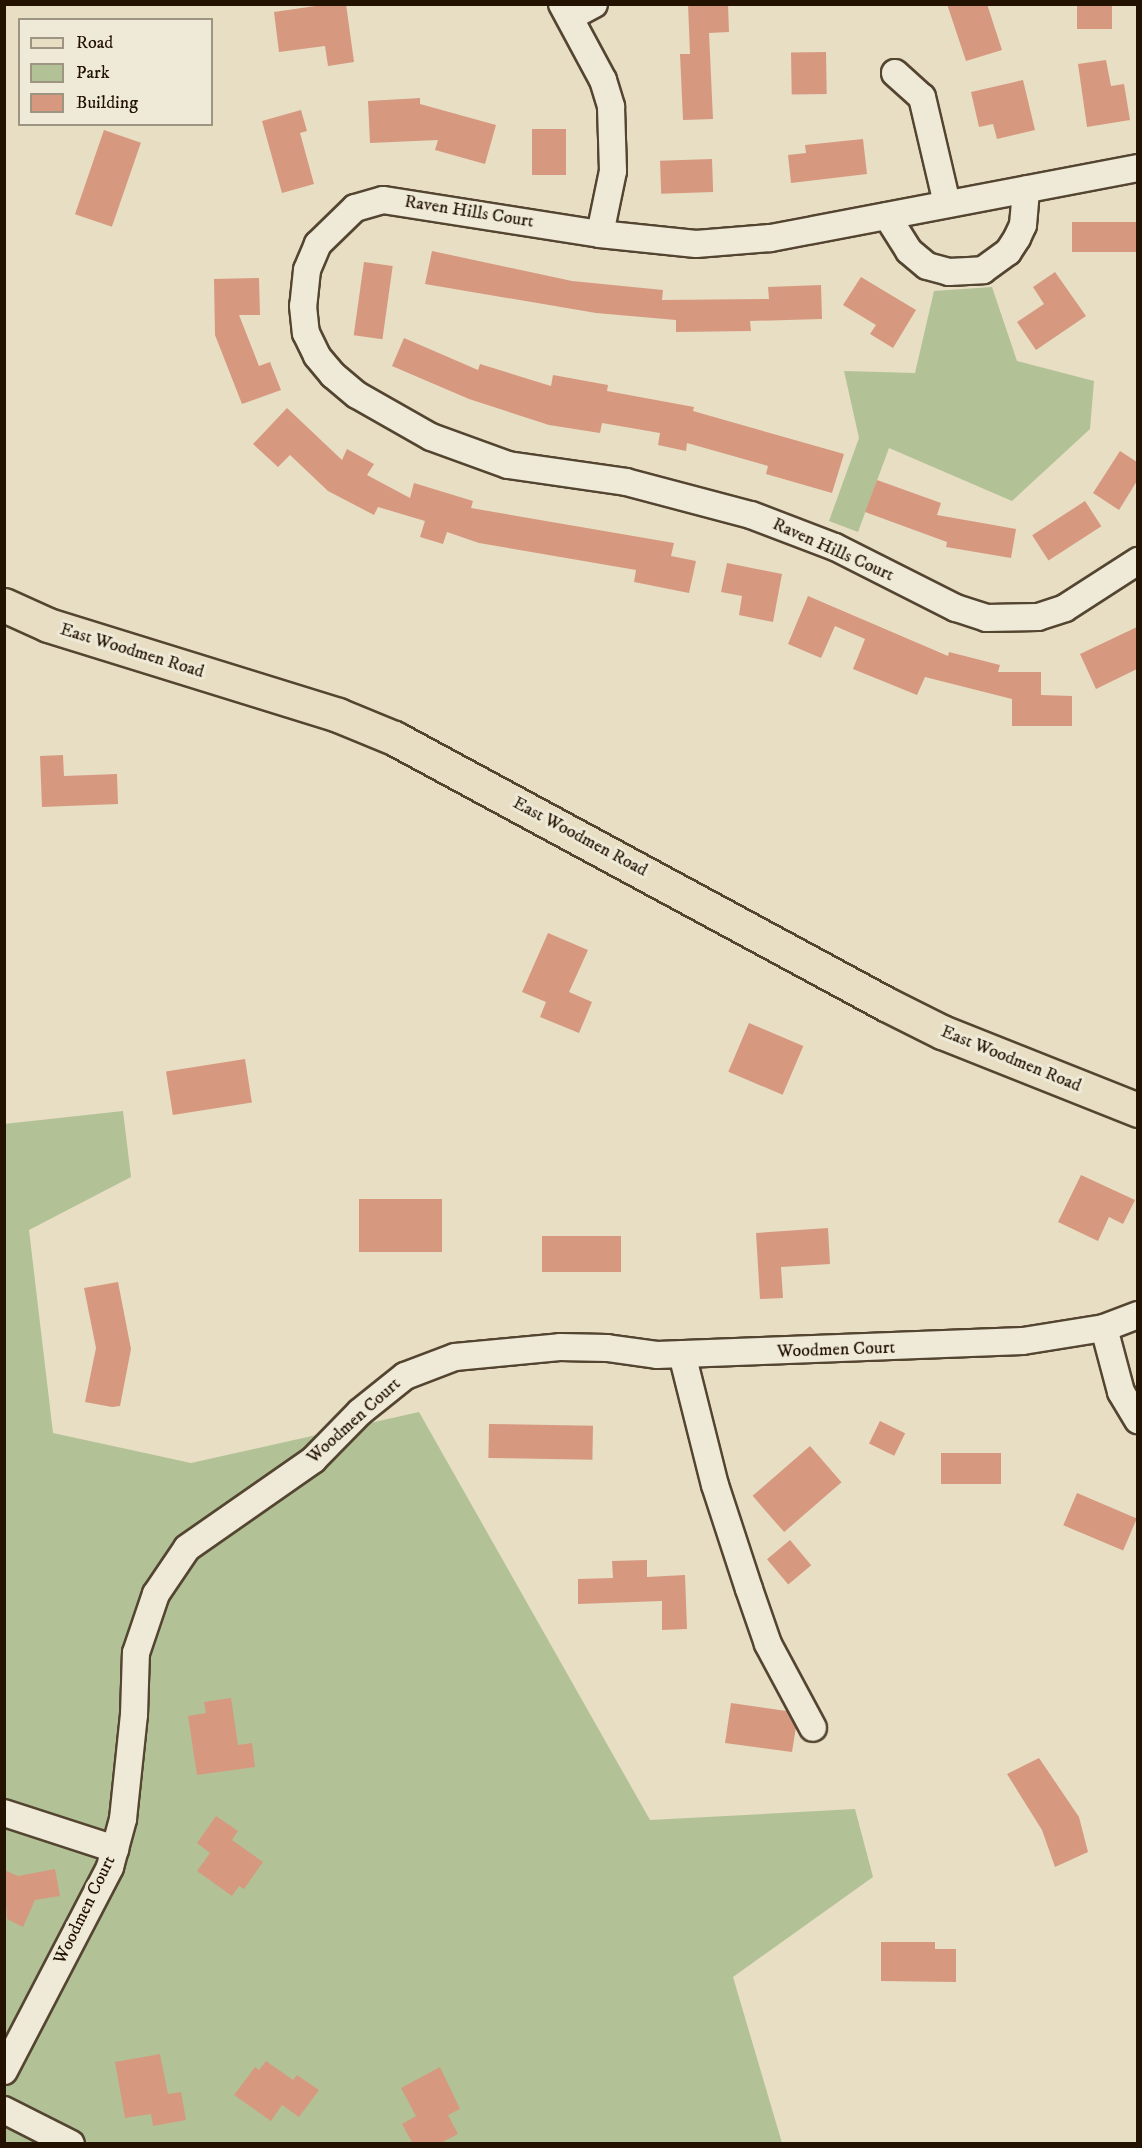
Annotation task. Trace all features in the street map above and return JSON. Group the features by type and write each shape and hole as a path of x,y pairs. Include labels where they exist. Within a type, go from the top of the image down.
{"main road":[{"name":"East Woodmen Road","path":"4,605 48,625 338,715 394,738 886,1004 942,1032 1137,1110"}],"street":[{"path":"594,4 566,11 603,80 611,107 613,171 600,234"},
{"path":"895,73 922,98 947,204"},
{"name":"Raven Hills Court","path":"1137,168 887,216 735,242 696,244 600,234 411,202 383,200 355,208 318,244 307,270 303,306 306,333 317,356 357,395 431,437 472,455 508,465 637,484 751,515 835,547 956,608 986,618 1038,617 1065,608 1137,561"},
{"path":"887,216 909,251 927,266 949,272 983,270 1008,252 1017,238 1023,225 1026,189"},
{"name":"Woodmen Court","path":"4,2071 110,1867 123,1819 134,1715 136,1653 156,1594 187,1548 313,1460 360,1412 417,1369 455,1357 561,1347 682,1354 1023,1341 1104,1328 1137,1315"},
{"path":"1104,1328 1121,1392 1137,1420"},
{"path":"682,1354 715,1485 768,1644 813,1728"},
{"path":"4,1813 115,1849"},
{"path":"4,2110 71,2144"}],"green space":[{"path":"992,287 1017,361 1094,381 1090,429 1012,501 889,448 858,532 829,521 859,438 844,371 915,373 934,291"},
{"path":"123,1111 131,1177 29,1230 53,1433 191,1463 419,1412 650,1820 855,1809 873,1877 733,1977 782,2143 5,2143 4,1124"}],"building":[{"path":"329,4 346,4 354,62 328,66 325,46 279,52 274,12"},
{"path":"688,4 728,4 729,32 709,33 713,119 683,120 680,54 690,54"},
{"path":"947,4 987,4 1002,50 966,61"},
{"path":"1077,4 1112,4 1112,29 1077,29"},
{"path":"826,52 827,94 792,95 791,53"},
{"path":"1106,60 1111,86 1124,84 1130,120 1087,127 1078,64"},
{"path":"1023,80 1035,130 997,139 993,124 979,127 971,92"},
{"path":"420,98 420,104 496,125 485,164 435,150 438,140 370,143 368,101"},
{"path":"301,110 307,131 300,133 314,184 282,193 262,121"},
{"path":"532,129 566,129 566,175 532,175"},
{"path":"104,130 141,143 112,227 75,214"},
{"path":"863,139 867,174 791,183 788,155 806,153 805,145"},
{"path":"712,159 713,192 661,194 660,161"},
{"path":"1072,222 1137,222 1137,252 1072,252"},
{"path":"432,251 572,281 663,290 662,300 769,299 768,287 821,285 822,319 750,321 751,331 676,332 676,320 596,313 425,284"},
{"path":"364,262 393,266 382,339 354,335"},
{"path":"1055,272 1086,316 1036,350 1017,322 1044,304 1033,287"},
{"path":"861,277 916,310 893,348 870,334 876,325 843,305"},
{"path":"259,278 260,315 239,315 259,366 270,362 281,390 242,404 215,335 214,279"},
{"path":"404,338 478,370 480,364 551,386 553,375 608,385 607,391 694,407 693,411 844,454 832,493 766,474 768,466 687,443 686,451 658,445 660,433 602,423 600,433 549,425 469,399 392,366"},
{"path":"287,408 342,460 347,449 374,464 367,475 410,498 414,483 473,501 471,508 674,543 671,556 696,561 689,593 634,582 636,570 479,543 447,532 443,544 420,537 425,521 378,507 374,515 328,491 290,455 278,467 253,444"},
{"path":"1120,451 1137,462 1137,481 1119,510 1093,493"},
{"path":"877,480 941,503 937,515 1016,529 1011,558 946,547 947,542 865,512"},
{"path":"1085,501 1101,526 1049,560 1032,535"},
{"path":"727,563 782,574 773,622 739,615 742,596 721,592"},
{"path":"808,596 948,656 949,652 1000,665 998,672 1041,672 1041,695 1072,696 1072,726 1012,726 1012,699 925,677 917,695 853,669 865,639 835,626 821,658 788,644"},
{"path":"1137,627 1137,669 1096,689 1080,654"},
{"path":"63,755 64,776 117,774 118,804 42,807 40,756"},
{"path":"548,933 588,950 569,992 592,1002 579,1033 540,1017 546,1002 522,992"},
{"path":"749,1023 803,1046 783,1095 728,1072"},
{"path":"245,1059 252,1102 173,1115 166,1072"},
{"path":"1081,1175 1135,1200 1123,1224 1109,1217 1098,1241 1058,1222"},
{"path":"359,1199 442,1199 442,1252 359,1252"},
{"path":"828,1228 830,1264 781,1267 783,1298 760,1299 756,1233"},
{"path":"542,1236 621,1236 621,1272 542,1272"},
{"path":"118,1282 131,1349 120,1406 112,1407 85,1402 96,1348 84,1288"},
{"path":"880,1421 905,1433 894,1456 869,1443"},
{"path":"489,1424 593,1426 592,1460 488,1458"},
{"path":"810,1446 841,1482 784,1532 753,1496"},
{"path":"941,1453 1001,1453 1001,1484 941,1484"},
{"path":"1077,1493 1137,1518 1123,1551 1063,1525"},
{"path":"790,1540 811,1565 788,1585 767,1559"},
{"path":"647,1560 647,1577 685,1575 687,1629 662,1630 662,1601 578,1604 578,1579 613,1578 612,1561"},
{"path":"231,1698 238,1745 252,1743 255,1767 197,1775 188,1716 206,1713 204,1702"},
{"path":"731,1703 787,1711 796,1727 792,1752 725,1743"},
{"path":"1039,1758 1079,1817 1088,1852 1055,1867 1042,1830 1007,1774"},
{"path":"216,1816 238,1831 232,1840 263,1862 244,1889 239,1886 232,1896 197,1871 210,1853 197,1843"},
{"path":"55,1869 60,1896 35,1900 23,1927 7,1919 4,1870 18,1876"},
{"path":"881,1942 935,1942 935,1949 956,1949 956,1982 881,1981"},
{"path":"160,2054 168,2094 181,2092 186,2120 153,2126 151,2114 125,2118 115,2062"},
{"path":"266,2061 293,2080 297,2075 319,2090 299,2117 282,2105 271,2121 234,2095 255,2067 259,2070"},
{"path":"440,2067 460,2109 448,2115 458,2134 439,2144 413,2144 402,2124 416,2116 401,2088"}]}
